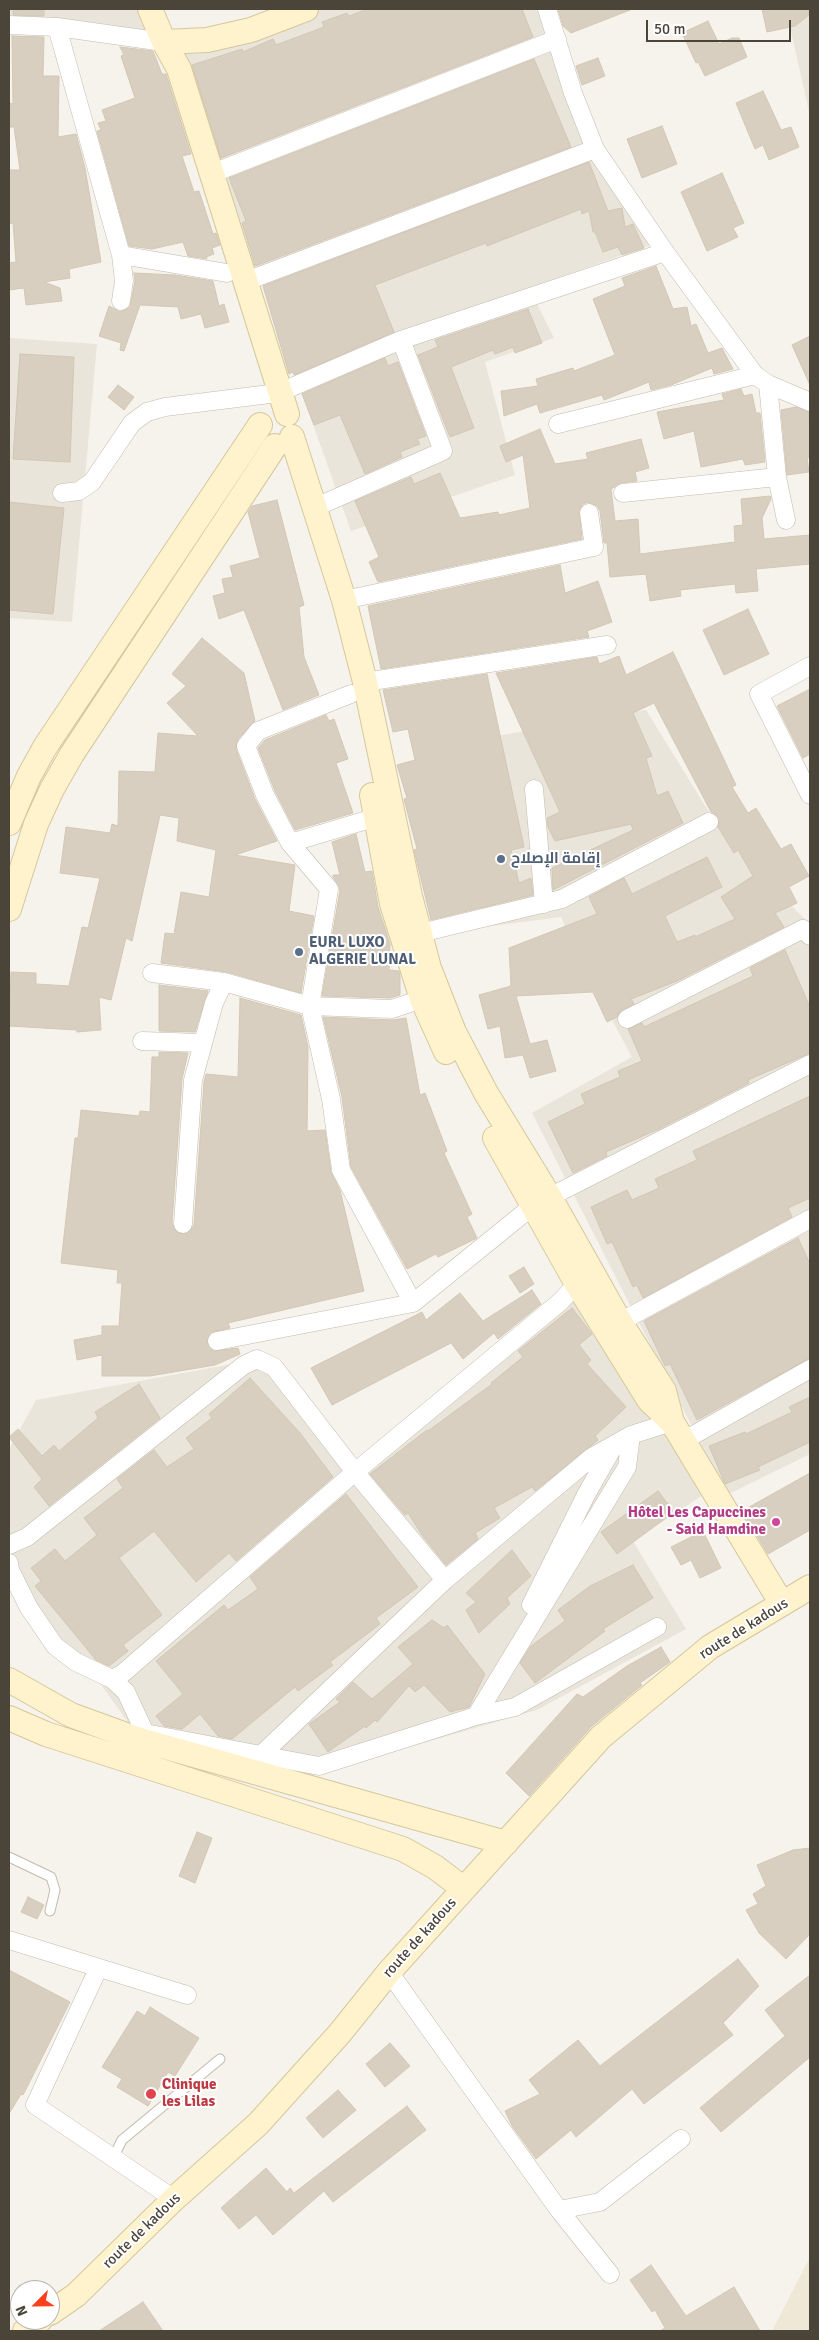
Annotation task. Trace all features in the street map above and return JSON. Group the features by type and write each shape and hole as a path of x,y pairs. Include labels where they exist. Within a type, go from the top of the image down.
{"street":[{"path":"150,9 164,42 180,69 213,173 235,277"},
{"path":"9,26 57,27 164,42 207,40 251,30 306,9"},
{"path":"547,9 573,92 595,149 665,252 762,379 810,402"},
{"path":"57,27 121,254 124,281 121,301"},
{"path":"213,173 557,39"},
{"path":"9,909 25,854 52,789 72,754 294,427 272,408 235,277 166,73 164,42"},
{"path":"121,254 235,277 595,149"},
{"path":"62,493 79,491 92,482 132,423 147,412 165,407 272,408 401,340 665,252"},
{"path":"316,508 443,451 401,340"},
{"path":"558,424 762,379"},
{"path":"762,379 777,477 786,520"},
{"path":"272,408 260,431 265,441 282,443"},
{"path":"9,823 29,776 45,747 272,408"},
{"path":"282,443 316,508 344,600 384,865 411,936 465,1055 541,1200 577,1284 649,1400 678,1431"},
{"path":"282,443 358,688 410,896 411,936 422,999 454,1067 664,1391 678,1431 782,1604"},
{"path":"622,493 777,477"},
{"path":"344,600 594,547 589,513"},
{"path":"413,1302 341,1170 331,1099 310,1006 329,889 290,843 265,794 246,746 258,731 358,688 607,645"},
{"path":"810,666 759,694 810,795"},
{"path":"534,789 544,904"},
{"path":"290,843 377,817"},
{"path":"411,936 544,904 577,892 709,822"},
{"path":"627,1019 803,929 810,936"},
{"path":"152,974 224,982 310,1006 392,1009 422,999"},
{"path":"183,1224 193,1080 214,1003 224,982"},
{"path":"142,1040 202,1043"},
{"path":"217,1341 413,1302 541,1200 810,1064"},
{"path":"620,1322 810,1218"},
{"path":"112,1679 122,1674 355,1472 560,1302 577,1284"},
{"path":"9,1545 27,1537 244,1365 256,1359 274,1367 355,1472 445,1580"},
{"path":"261,1755 445,1580 592,1457 623,1438 678,1431 810,1369"},
{"path":"476,1716 587,1494 623,1438"},
{"path":"9,1563 10,1570 28,1608 55,1646 76,1662 112,1679 126,1692 145,1733 319,1766 476,1716 515,1708 657,1627"},
{"name":"route de kadous","path":"60,2306 76,2294 174,2199 258,2124 340,2033 389,1972 601,1737 710,1647 810,1587"},
{"path":"9,1680 31,1695 71,1715 137,1739 506,1843"},
{"path":"9,1723 403,1849 435,1867 464,1889"},
{"path":"9,1940 187,1995"},
{"path":"98,1969 35,2105 174,2199"},
{"path":"389,1972 559,2210 610,2274"},
{"path":"559,2210 600,2202 681,2139"}],"lane":[{"path":"9,1857 51,1877 55,1890 50,1911"},
{"path":"114,2158 122,2140 220,2059"}],"shaded area":[{"path":"9,9 142,9 151,36 9,30"},
{"path":"298,9 540,9 585,143 659,242 529,288 554,338 485,362 515,475 351,531 179,49"},
{"path":"786,9 810,9 810,116"},
{"path":"9,338 97,344 72,622 9,618"},
{"path":"646,710 712,817 755,870 810,924 810,1454 727,1495 532,1113 632,1057 580,960 561,917 484,927 450,744"},
{"path":"579,1287 706,1493 633,1541 686,1629 537,1710 310,1776 137,1735 95,1676 51,1638 9,1562 9,1449 36,1400 265,1358 355,1460"},
{"path":"810,2257 810,2331 772,2331"}],"building":[{"path":"13,9 44,9 44,16 13,15"},
{"path":"368,9 522,9 533,37 221,158 192,65 242,49 243,52 273,39 276,45 324,27 322,22 347,13 349,16"},
{"path":"558,9 630,10 571,33 563,26"},
{"path":"762,9 810,9 810,14 795,26 767,32"},
{"path":"708,21 719,44 732,38 739,38 747,57 705,76 698,62 696,63 682,33"},
{"path":"12,36 44,37 43,76 59,76 58,137 76,134 85,168 101,262 69,269 70,278 44,282 60,288 62,301 26,305 24,288 9,290 9,263 16,262 13,223 9,224 9,170 20,170 14,127 9,127 9,103 13,104"},
{"path":"120,47 153,51 162,74 166,74 191,154 182,156 194,192 199,191 213,234 216,233 220,245 212,248 214,254 206,257 207,259 188,256 183,242 152,249 129,246 97,131 101,130 98,123 106,121 102,110 135,98 121,56 124,55"},
{"path":"598,58 605,76 582,85 576,66"},
{"path":"534,59 571,147 255,266 242,223 246,221 229,178"},
{"path":"763,91 781,130 791,127 799,147 769,160 763,145 755,149 736,103"},
{"path":"662,126 677,164 642,178 627,139"},
{"path":"589,162 608,211 622,208 625,227 633,224 644,248 622,255 618,247 603,252 595,232 593,232 589,211 582,214 581,209 487,246 486,243 375,285 394,332 294,375 293,372 289,374 263,286"},
{"path":"722,173 744,223 733,228 738,237 707,251 681,192"},
{"path":"656,266 673,309 687,307 691,326 696,324 708,353 722,348 733,369 714,374 712,368 671,385 651,390 649,382 604,400 602,395 540,413 537,404 504,416 501,391 538,386 536,379 573,368 574,371 615,355 593,299 625,286 622,278"},
{"path":"134,273 175,275 213,281 219,306 224,304 229,322 205,328 201,314 181,319 178,307 140,305 124,351 120,350 121,343 99,336 109,306 120,312 130,307 135,281"},
{"path":"528,309 542,343 515,353 513,347 495,354 493,350 451,367 474,428 450,437 418,355 438,347 435,340"},
{"path":"810,336 810,385 792,345"},
{"path":"20,354 74,357 70,462 13,459"},
{"path":"385,358 388,366 398,362 426,436 417,439 420,444 400,452 402,457 365,474 340,415 314,425 302,394"},
{"path":"118,385 134,397 124,410 108,397"},
{"path":"741,389 744,396 752,394 756,413 760,413 765,462 745,465 743,459 701,467 694,431 664,439 657,412 724,400 722,394"},
{"path":"796,407 809,412 810,457 807,458 809,472 787,475 781,410"},
{"path":"540,429 555,464 588,459 586,453 641,439 649,468 635,472 637,481 621,483 611,489 615,521 638,519 640,554 735,542 734,526 743,525 741,499 770,496 771,499 762,518 764,539 810,535 810,564 756,569 758,591 736,593 735,584 680,590 681,596 650,601 646,574 610,577 607,543 604,543 600,511 597,506 588,502 583,504 579,510 582,539 378,582 369,562 379,557 355,501 411,477 414,484 440,473 460,518 498,512 499,515 530,508 523,455 506,462 500,446"},
{"path":"277,500 304,605 299,607 304,657 319,695 283,710 244,610 219,619 213,596 225,593 222,579 233,577 230,566 260,558 248,512 252,506"},
{"path":"9,502 64,508 53,614 9,610"},
{"path":"560,565 565,593 598,581 612,622 587,631 589,637 381,669 368,606"},
{"path":"748,609 769,654 724,675 703,630"},
{"path":"202,638 244,673 255,721 238,739 236,749 255,799 277,841 235,855 295,865 289,911 314,916 301,993 227,972 161,963 165,933 174,934 181,892 209,897 216,850 177,841 179,818 160,815 132,941 126,938 111,1000 99,997 101,1030 77,1032 77,1030 9,1026 11,972 36,973 36,984 69,986 82,927 88,928 100,878 60,873 66,827 110,833 112,824 118,826 119,771 155,772 158,733 198,736 167,703 186,686 172,674"},
{"path":"673,652 736,785 732,787 748,813 756,808 781,849 791,844 809,876 789,887 797,903 775,913 784,927 677,981 631,999 634,1004 622,1010 617,1017 607,1022 593,992 516,996 530,1044 547,1040 556,1071 530,1078 523,1055 505,1058 500,1026 488,1029 479,995 511,986 509,948 597,914 589,897 624,878 632,894 707,857 722,887 665,916 677,942 695,935 695,937 735,919 721,897 753,876 738,850 734,853 718,827 719,818 711,812 654,703 633,713 652,756 646,758 657,796 668,791 683,823 553,890 552,868 633,830 631,824 555,841 548,827 547,818 560,812 496,673 597,657 599,664 619,656 626,675"},
{"path":"487,674 524,847 511,850 519,883 531,878 533,895 431,920 414,850 417,849 404,799 407,798 397,765 415,760 408,729 393,732 383,690"},
{"path":"810,689 810,754 803,758 777,706"},
{"path":"326,715 329,721 334,719 348,759 336,763 353,813 295,830 275,791 258,748 265,740"},
{"path":"356,834 365,872 372,871 378,907 390,944 389,970 399,971 400,995 390,998 322,996 340,890 333,877 333,875 340,875 332,842"},
{"path":"785,950 810,1007 810,1053 748,1080 749,1083 659,1129 606,1152 607,1156 573,1173 548,1122 585,1104 581,1094 620,1077 618,1071 642,1061 628,1029 642,1023 644,1027 753,976 750,968"},
{"path":"159,985 208,991 195,1032 159,1031"},
{"path":"240,998 301,1015 308,1047 307,1131 325,1130 331,1172 340,1190 364,1291 228,1323 230,1328 210,1333 207,1343 214,1351 238,1348 240,1354 215,1365 150,1376 102,1376 102,1355 77,1360 74,1340 102,1335 102,1326 119,1326 122,1283 117,1283 118,1270 61,1263 75,1138 78,1138 81,1110 139,1116 140,1111 150,1112 152,1057 159,1057 159,1052 188,1053 182,1079 172,1223 178,1233 188,1233 194,1225 204,1082 206,1074 238,1077"},
{"path":"323,1017 392,1020 406,1018 420,1095 425,1093 447,1151 444,1153 472,1214 467,1217 477,1238 438,1257 436,1254 407,1269 351,1167 342,1097"},
{"path":"810,1096 810,1198 788,1208 792,1217 643,1298 637,1285 633,1287 612,1242 607,1244 591,1207 627,1190 632,1200 659,1188 655,1179 697,1160 693,1151"},
{"path":"798,1238 810,1264 810,1358 697,1420 670,1364 665,1366 644,1321"},
{"path":"524,1267 534,1284 520,1293 509,1276"},
{"path":"532,1290 541,1304 498,1339 494,1333 463,1359 451,1343 332,1405 311,1368 422,1312 426,1320 460,1293 483,1321"},
{"path":"572,1308 592,1334 579,1345 591,1360 587,1364 626,1407 595,1436 598,1440 535,1491 532,1487 494,1508 500,1518 475,1533 478,1539 446,1565 422,1535 408,1513 405,1515 370,1474 427,1430 492,1384 523,1357 518,1351"},
{"path":"250,1378 300,1433 333,1477 236,1561 229,1553 196,1582 154,1531 119,1558 162,1615 123,1645 128,1651 109,1666 96,1660 35,1586 41,1581 31,1568 55,1549 65,1561 97,1535 84,1518 123,1488 117,1479 154,1450 167,1467 194,1449 186,1438 212,1418 209,1414"},
{"path":"139,1384 160,1418 49,1506 34,1487 42,1479 9,1437 18,1429 42,1456 54,1445 59,1451 98,1418 95,1412"},
{"path":"810,1397 810,1442 758,1467 760,1470 725,1484 709,1446 745,1432 746,1434 792,1412 789,1407"},
{"name":"Hôtel Les Capuccines - Said Hamdine","path":"810,1473 810,1530 768,1554 742,1511"},
{"path":"658,1491 674,1512 617,1554 601,1532"},
{"path":"346,1494 418,1587 376,1618 380,1624 330,1662 333,1665 298,1691 295,1687 232,1739 218,1736 200,1714 182,1729 164,1726 156,1716 183,1694 156,1661 224,1605 228,1610 258,1589 250,1577"},
{"path":"703,1531 721,1568 700,1578 691,1560 681,1565 671,1547"},
{"path":"512,1550 531,1576 507,1598 510,1604 479,1633 466,1610 476,1602 466,1593"},
{"path":"633,1565 653,1598 603,1629 605,1631 535,1683 520,1663 531,1646 565,1621 558,1610 590,1586"},
{"path":"432,1620 444,1628 447,1625 485,1674 469,1707 450,1712 424,1685 415,1692 409,1686 377,1722 375,1720 366,1728 365,1726 328,1752 309,1724 340,1702 336,1699 353,1682 372,1699 413,1664 398,1647"},
{"path":"661,1647 670,1662 640,1683 642,1685 592,1726 529,1796 506,1773 577,1694 583,1697 627,1666"},
{"path":"197,1832 212,1838 195,1883 179,1876"},
{"path":"810,1848 810,1934 786,1959 759,1933 746,1910 758,1904 753,1894 766,1886 757,1865 793,1850"},
{"path":"28,1897 44,1905 37,1919 21,1912"},
{"path":"738,1959 759,1986 723,2023 733,2035 644,2104 632,2089 576,2137 571,2130 536,2159 512,2126 505,2111 540,2094 529,2080 578,2040 600,2066"},
{"path":"9,1970 70,2002 23,2095 21,2094 9,2114"},
{"path":"810,1975 810,2057 721,2132 700,2108 785,2036 765,2010"},
{"path":"150,2007 199,2038 175,2076 168,2072 148,2106 117,2087 122,2079 102,2067 137,2011 145,2016"},
{"path":"390,2043 410,2066 385,2087 366,2064"},
{"path":"338,2090 356,2110 323,2138 306,2118"},
{"path":"407,2106 426,2130 333,2202 324,2191 273,2235 256,2215 239,2229 221,2208 266,2168 287,2192 290,2188 294,2193"},
{"path":"651,2265 686,2316 734,2287 760,2331 660,2331 665,2328 655,2310 652,2312 630,2280"},
{"path":"143,2302 163,2331 99,2331"}],"place":[{"name":"إقامة الإصلاح","path":"501,859"},
{"name":"EURL LUXO ALGERIE LUNAL","path":"299,952"},
{"name":"Hôtel Les Capuccines - Said Hamdine","path":"776,1522"},
{"name":"Clinique les Lilas","path":"151,2094"}]}
